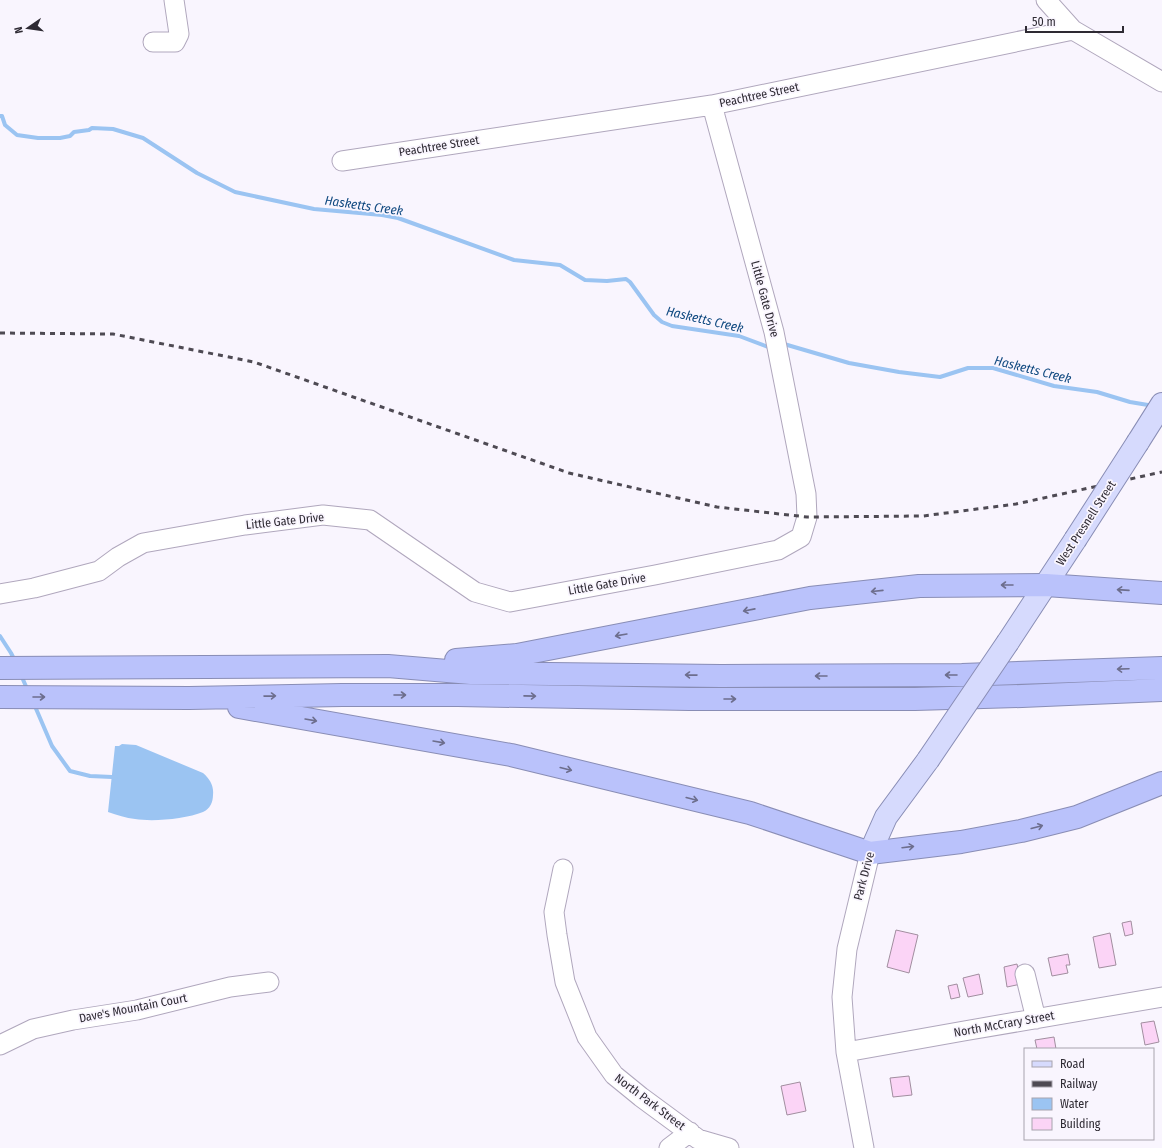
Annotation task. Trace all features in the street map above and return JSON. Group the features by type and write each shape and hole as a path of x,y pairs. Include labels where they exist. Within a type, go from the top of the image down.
{"highway":[{"path":"0,668 388,666 517,655 810,598 919,586 1046,585 1162,592"},
{"path":"388,666 471,673 721,676 962,675 1162,668"},
{"path":"0,697 189,698 342,695 689,699 915,699 1162,690"},
{"path":"189,698 511,755 750,813 870,852 962,842 1021,831 1077,817 1162,783"}],"main road":[{"name":"West Presnell Street","path":"1008,642 1162,404"},
{"name":"Park Drive","path":"870,852 886,817 928,760 1008,642"}],"street":[{"path":"153,42 175,42 179,34 174,0"},
{"path":"1046,0 1073,30 1162,82"},
{"name":"Peachtree Street","path":"342,161 712,105 1073,30"},
{"name":"Little Gate Drive","path":"0,594 34,588 98,571 118,557 143,543 245,524 323,515 370,520 475,592 510,602 778,550 801,537 807,517 806,494 774,332 712,105"},
{"name":"Park Drive","path":"864,1148 846,1052 842,997 846,948 870,852"},
{"name":"North Park Street","path":"563,869 554,912 557,935 565,982 587,1037 614,1075 698,1139 729,1148"},
{"path":"1025,974 1036,1018"},
{"name":"Dave's Mountain Court","path":"0,1045 33,1030 72,1020 137,1010 230,987 269,982"},
{"name":"North McCrary Street","path":"846,1052 1162,997"},
{"path":"669,1148 690,1132"}],"water":[{"path":"122,744 136,745 203,773 210,780 213,789 211,805 203,812 179,818 160,820 132,819 108,812 115,746"}],"building":[{"path":"1131,921 1133,934 1125,936 1122,923"},
{"path":"896,930 918,935 909,973 887,967"},
{"path":"1110,933 1116,965 1099,968 1093,937"},
{"path":"1068,954 1070,965 1066,965 1068,973 1052,976 1048,958"},
{"path":"1017,964 1021,984 1007,987 1004,967"},
{"path":"979,974 983,994 968,997 963,978"},
{"path":"957,984 960,997 951,999 948,986"},
{"path":"1154,1021 1159,1042 1145,1045 1141,1023"},
{"path":"1054,1037 1056,1048 1037,1048 1035,1040"},
{"path":"909,1076 912,1095 893,1097 890,1078"},
{"path":"800,1082 806,1111 787,1115 781,1086"}],"waterway":[{"name":"Hasketts Creek","path":"0,116 2,116 5,125 17,135 38,138 60,138 70,136 74,132 89,130 92,128 113,129 143,138 197,173 235,192 314,209 382,215 398,218 514,260 560,265 585,280 607,281 626,279 630,282 654,315 662,322 672,326 739,336 768,347"},
{"name":"Hasketts Creek","path":"784,344 849,363 899,372 940,377 968,368 993,368 1054,386 1097,392 1130,402 1154,406"},
{"path":"0,636 15,661"},
{"path":"21,675 28,691"},
{"path":"34,704 52,746 70,771 90,776 112,777 116,779"}],"railway":[{"path":"0,333 113,334 254,362 569,473 717,507 807,517 923,516 1016,504 1162,472"}]}
